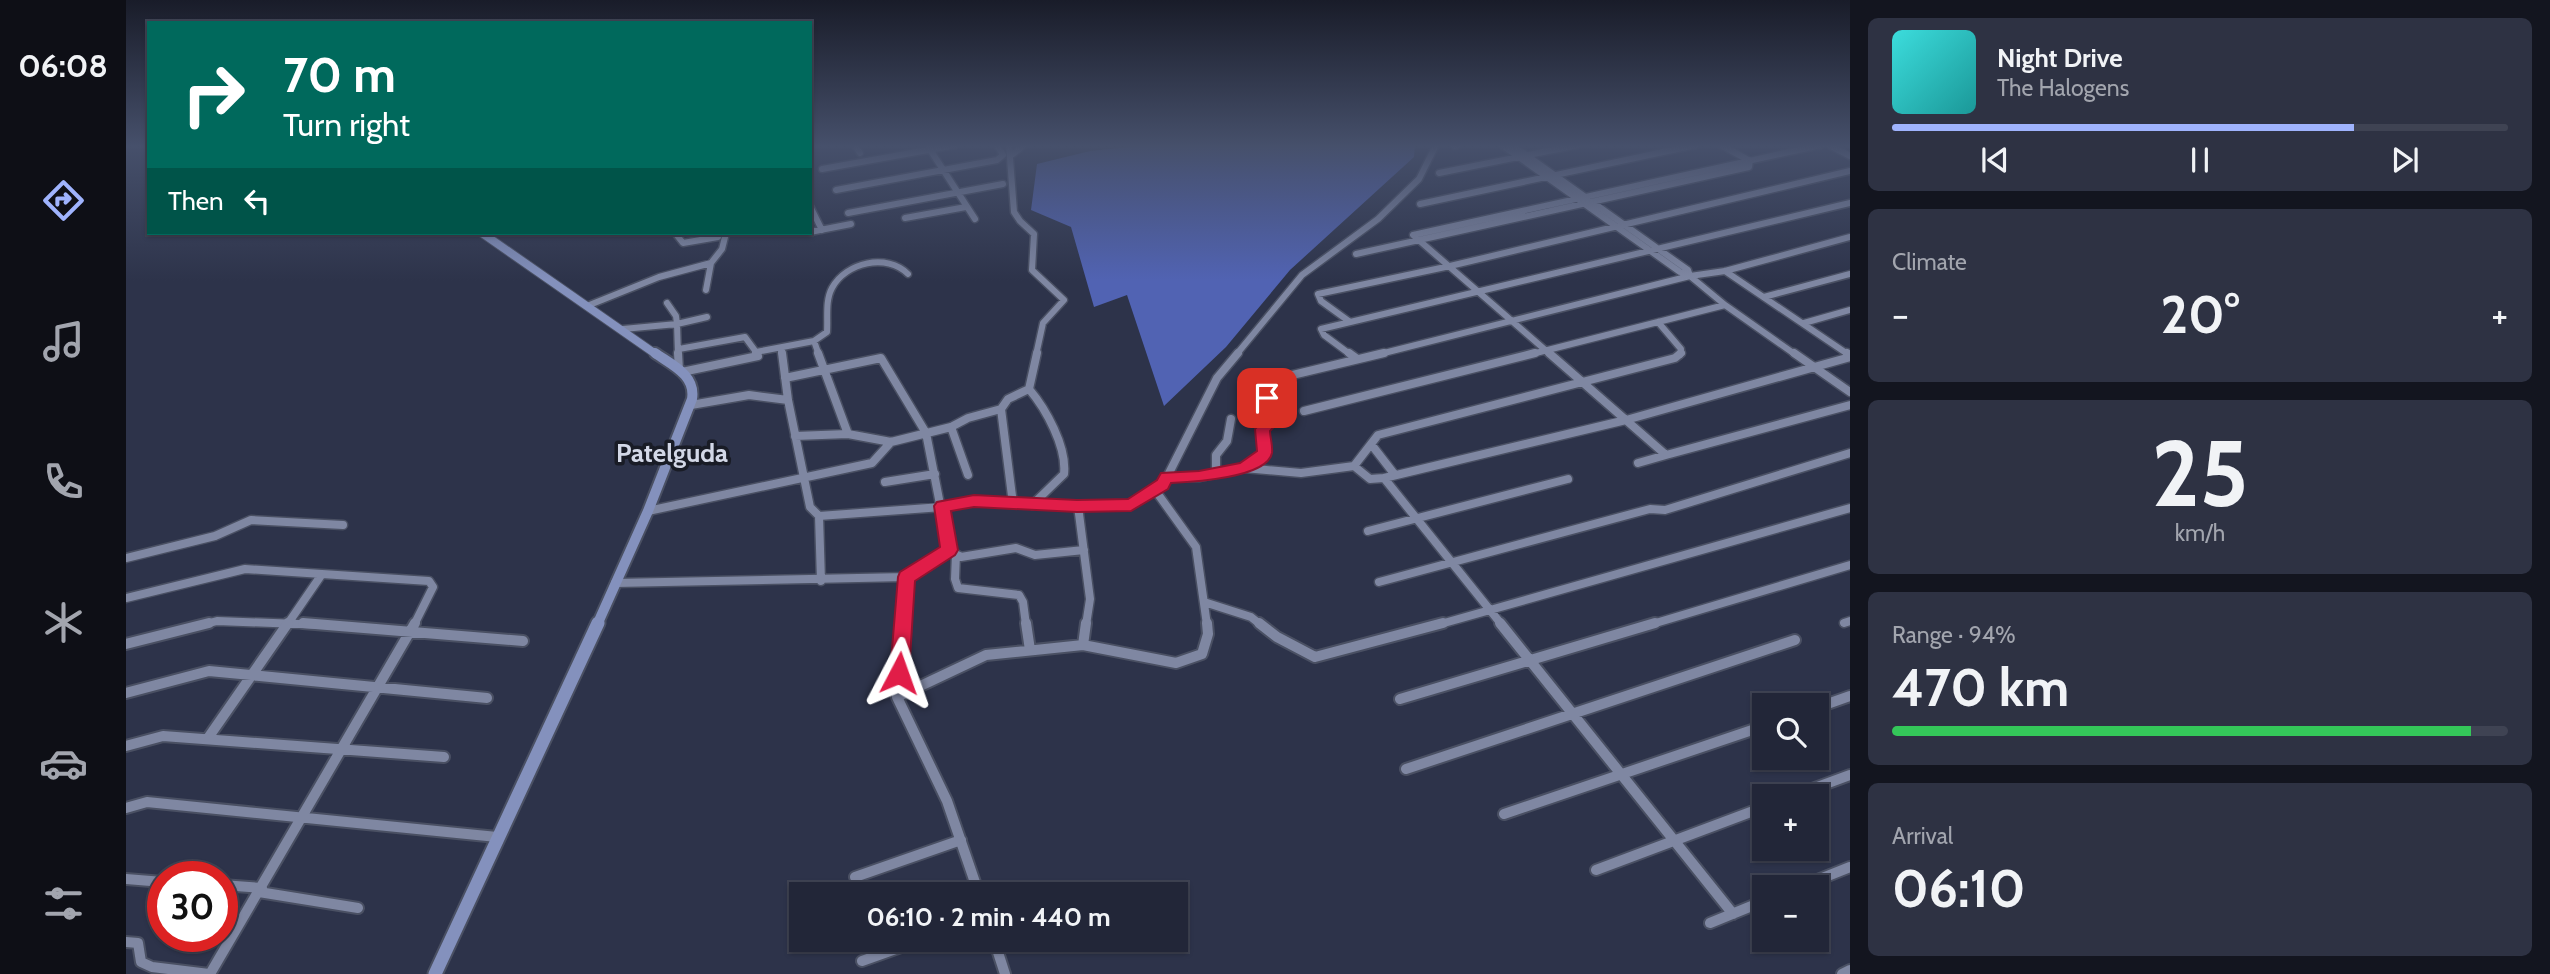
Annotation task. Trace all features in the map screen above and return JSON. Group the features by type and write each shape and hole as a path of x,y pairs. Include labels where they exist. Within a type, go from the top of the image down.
{"street":[{"path":"848,214 969,190"},
{"path":"1012,190 1015,213 1034,234 1032,271 1064,300 1043,323 1029,389"},
{"path":"818,516 974,501 1032,505 1131,505 1163,485 1217,378 1302,275 1378,219 1407,190"},
{"path":"1420,204 1484,190"},
{"path":"1565,190 1577,199"},
{"path":"1574,190 1651,252 1690,276 1725,306 1850,392"},
{"path":"1356,254 1630,190"},
{"path":"1350,322 1321,301 1318,294 1450,266 1769,190"},
{"path":"956,193 975,219"},
{"path":"1666,455 1413,235 1577,199 1587,201 1624,225 1688,270 1690,276"},
{"path":"1356,358 1321,332 1325,327 1479,293 1850,203"},
{"path":"905,218 966,207"},
{"path":"812,210 822,230"},
{"path":"812,232 851,224"},
{"path":"435,974 648,511 691,405 695,388 692,380 623,329 485,235"},
{"path":"676,235 678,241 683,243 718,237"},
{"path":"706,290 711,263 722,249 726,235"},
{"path":"1244,468 1265,453 1262,429 1275,417 1265,390 1267,381 1690,276 1725,271 1850,237"},
{"path":"756,352 814,341 827,332 831,288 842,276 858,267 891,262 904,268 908,274"},
{"path":"587,306 659,277 711,263"},
{"path":"1725,271 1850,356"},
{"path":"1765,297 1850,274"},
{"path":"667,303 676,316 680,371"},
{"path":"1304,411 1725,306"},
{"path":"1804,323 1850,310"},
{"path":"623,329 677,324 707,317"},
{"path":"1354,466 1378,435 1675,358 1681,354 1678,345 1658,322"},
{"path":"679,349 745,337 758,356 680,371"},
{"path":"814,341 848,434"},
{"path":"781,349 803,476 810,507 818,516 821,581"},
{"path":"1167,477 1244,468 1301,472 1354,466 1370,479 1384,478 1626,420 1850,356"},
{"path":"785,378 881,358 926,433 953,552 958,588 1019,595 1023,601 1030,650"},
{"path":"795,436 848,434 891,442 951,427 968,418 1001,409 1008,399 1029,389"},
{"path":"1029,389 1046,409 1065,464 1063,474 1032,505"},
{"path":"691,405 749,395 788,400"},
{"path":"1638,463 1850,405"},
{"path":"1001,409 1013,504"},
{"path":"1216,473 1216,454 1227,441 1231,419"},
{"path":"951,427 968,475"},
{"path":"648,511 872,463 891,442"},
{"path":"1371,444 1395,475"},
{"path":"1379,582 1650,509 1665,510 1850,453"},
{"path":"885,482 935,474"},
{"path":"1384,478 1733,914"},
{"path":"1368,531 1568,479"},
{"path":"897,697 986,655 1083,645 1176,663 1202,654 1208,634 1196,547 1155,490"},
{"path":"1077,506 1090,599 1083,645"},
{"path":"1204,602 1251,617 1277,637 1315,657 1345,651 1850,508"},
{"path":"126,558 215,536 251,520 343,525"},
{"path":"953,552 961,557 1016,548 1035,555 1084,550"},
{"path":"615,583 821,581 906,577 953,552"},
{"path":"1400,699 1850,565"},
{"path":"126,598 245,569 429,581 433,587 410,632 209,974 152,967 141,962 138,943 126,942"},
{"path":"208,738 322,574"},
{"path":"906,577 897,697 947,802 975,882"},
{"path":"126,644 217,621 289,622 523,641"},
{"path":"1406,769 1795,640"},
{"path":"126,693 209,671 253,673 487,698"},
{"path":"1829,703 1850,696"},
{"path":"1504,814 1752,730"},
{"path":"126,746 163,736 444,757"},
{"path":"1826,784 1850,775"},
{"path":"126,808 147,802 496,837"},
{"path":"1596,870 1752,812"},
{"path":"855,877 961,840"},
{"path":"1829,875 1850,867"},
{"path":"126,879 147,880"},
{"path":"238,887 358,908"},
{"path":"1710,923 1752,906"},
{"path":"862,961 887,952"},
{"path":"998,952 1005,974"},
{"path":"1842,974 1850,970"}],"water":[{"path":"1034,190 1377,190 1290,270 1226,347 1164,406 1127,295 1094,307 1071,227 1031,210"}],"district":[{"name":"Patelguda","path":"672,453"}],"route":[{"path":"899,673 906,577 949,550 942,506 974,501 1077,506 1131,505 1163,485 1167,477 1199,477 1244,468 1261,457 1266,450 1262,429 1275,417 1267,398"}]}
